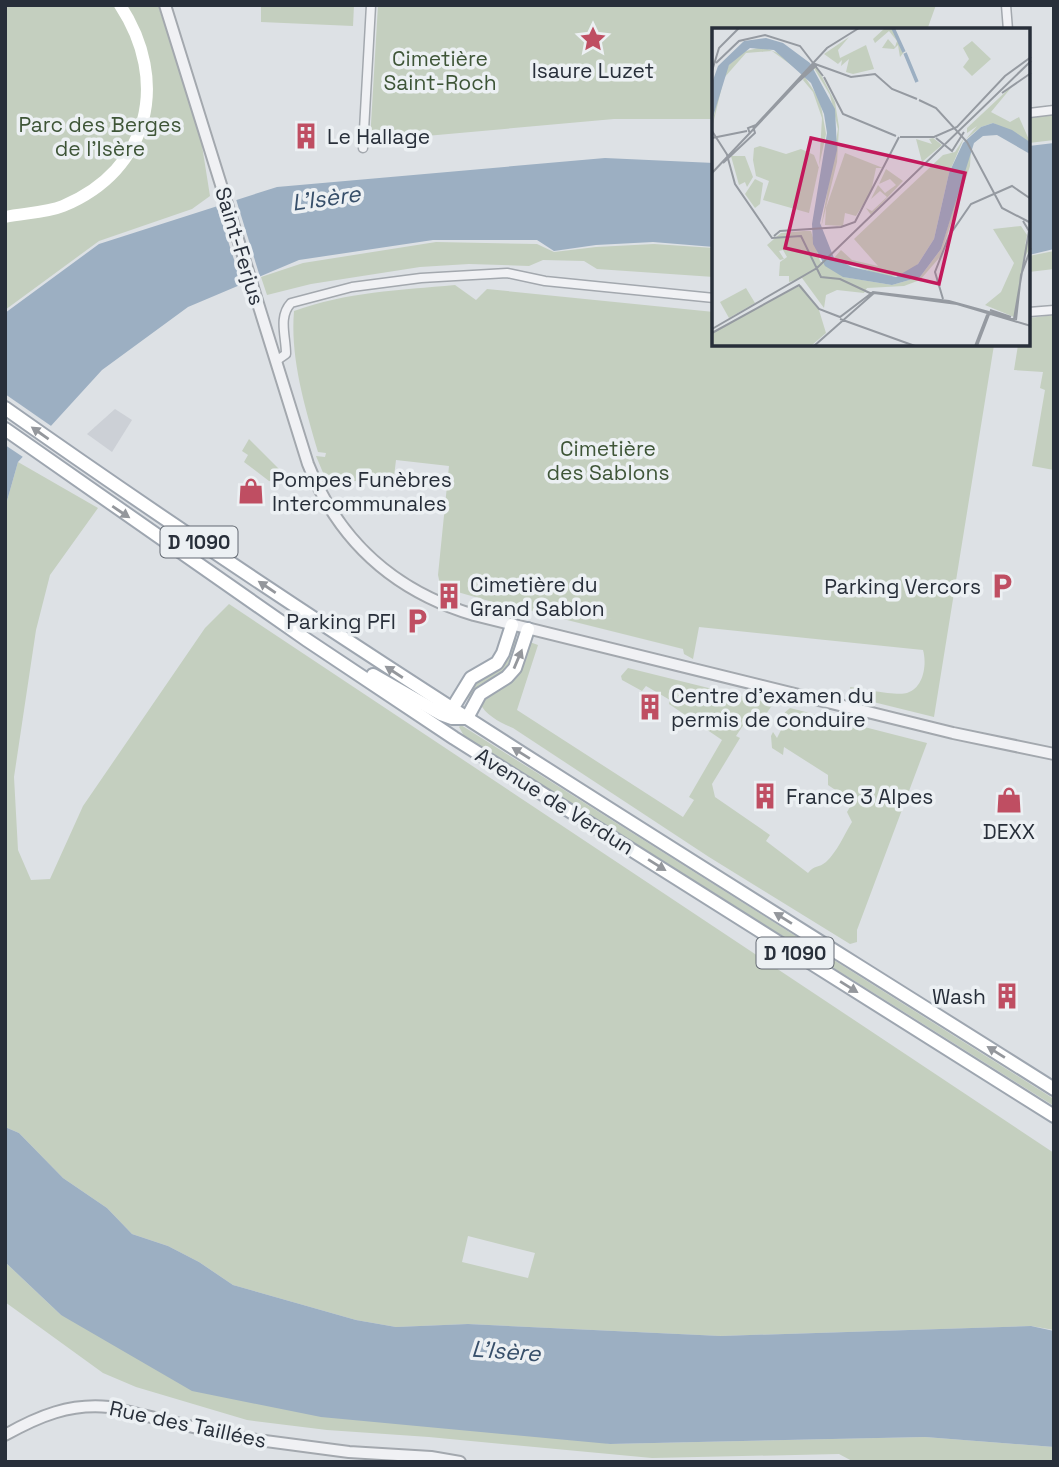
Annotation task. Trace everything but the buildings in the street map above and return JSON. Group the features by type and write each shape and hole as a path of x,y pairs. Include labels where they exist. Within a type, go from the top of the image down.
{"main road":[{"path":"5,217 62,206 102,183 128,155 145,115 148,89 141,48 120,5"},
{"name":"D 1090","path":"5,408 452,713 467,718"},
{"name":"Avenue de Verdun","path":"5,429 454,738 1054,1116"},
{"path":"454,738 452,713 471,678 497,663 512,625"},
{"path":"467,718 480,694 507,677 515,668 528,629"},
{"path":"334,657 381,678 440,714 452,713"},
{"name":"Avenue de Verdun","path":"467,718 1054,1088"}],"street":[{"name":"Saint-Ferjus","path":"165,5 315,482 331,511 356,544 381,568 405,585 448,607 512,625 953,733 1054,754"},
{"path":"363,148 371,5"},
{"path":"1006,5 1008,28"},
{"path":"1031,113 1054,110"},
{"path":"276,361 286,354 283,319 285,309 291,303 352,287 421,278 507,273 538,280 712,298"},
{"path":"1031,312 1054,310"},
{"name":"Rue des Taillées","path":"5,1435 36,1418 61,1409 95,1405 109,1406 235,1437 349,1452 431,1457 460,1462"}],"shaded area":[{"path":"115,409 132,420 112,452 87,434"}],"green space":[{"name":"Parc des Berges de l'Isère","path":"5,5 158,5 200,133 210,196 192,209 99,241 5,310"},
{"path":"261,5 354,5 353,26 261,22"},
{"name":"Cimetière Saint-Roch","path":"378,5 936,5 928,28 712,28 712,119 614,119 370,141"},
{"path":"1054,114 1054,140 1031,143 1031,118"},
{"path":"436,242 537,244 554,252 654,244 712,248 712,277 597,269 584,261 543,260 529,266 469,264 420,267 311,284 267,295 261,277 303,263"},
{"path":"1054,251 1054,269 1031,272 1031,256"},
{"name":"Cimetière des Sablons","path":"455,285 476,300 487,289 712,312 712,346 994,346 934,717 853,697 850,687 896,694 913,690 923,675 923,650 699,627 693,659 684,654 683,649 539,613 614,619 520,610 447,589 440,584 438,575 449,466 396,460 393,485 327,478 316,456 325,457 326,453 318,452 308,418 294,347 294,311 333,300 394,290"},
{"path":"1054,315 1054,470 1032,466 1045,390 1040,388 1043,372 1014,370 1018,346 1031,346 1031,318"},
{"path":"249,439 285,475 285,482 269,481 244,462 248,455 242,451"},
{"path":"18,462 98,508 50,575 36,630 14,777 18,850 31,880 50,879 83,806 205,628 229,604 1054,1153 1054,1330 1031,1326 721,1336 468,1324 396,1327 356,1320 233,1285 199,1262 168,1246 132,1234 107,1208 63,1178 19,1133 5,1127 5,508","holes":["468,1236 535,1253 528,1278 462,1262"]},
{"path":"511,637 517,639 507,667 500,674 479,685 467,700 463,697"},
{"path":"527,641 538,645 517,710 683,817 694,800 689,797 722,740 669,704 670,700 646,686 642,691 622,680 621,676 628,668 773,704 759,724 746,721 736,736 740,738 712,784 715,797 770,835 766,841 808,873 826,862 837,848 852,822 847,812 853,802 828,785 828,775 784,747 783,755 772,748 773,732 777,738 785,722 782,715 790,708 927,743 857,930 857,942 850,944 489,715 480,703 486,694 500,685"},
{"path":"461,725 1054,1099 1054,1106 464,736 459,727"},
{"path":"5,1262 61,1315 610,1444 925,1437 1054,1447 1054,1462 854,1462 839,1454 652,1458 327,1430 247,1420 136,1387 103,1373 5,1302"}],"water":[{"path":"1054,143 1054,249 1031,255 1031,146"},
{"name":"L'Isère","path":"605,158 712,163 712,247 653,242 596,245 554,251 537,240 433,240 299,260 188,307 102,370 18,462 5,508 5,313 99,244 277,187"},
{"name":"L'Isère","path":"5,1127 19,1133 63,1178 107,1208 132,1234 168,1246 199,1262 233,1285 356,1320 396,1327 468,1324 721,1336 1031,1326 1054,1331 1054,1447 925,1437 610,1444 321,1417 192,1391 61,1315 5,1262"}],"pier":[{"path":"235,196 261,280 243,288 216,203"},
{"path":"5,394 54,428 26,459 5,445"}],"place":[{"name":"Isaure Luzet","path":"593,39"},
{"name":"Le Hallage","path":"306,136"},
{"name":"Pompes Funèbres Intercommunales","path":"251,491"},
{"name":"Parking Vercors","path":"1002,586"},
{"name":"Cimetière du Grand Sablon","path":"449,596"},
{"name":"Parking PFI","path":"417,621"},
{"name":"Centre d'examen du permis de conduire","path":"650,707"},
{"name":"France 3 Alpes","path":"765,796"},
{"name":"DEXX","path":"1009,800"},
{"name":"Wash","path":"1007,996"}]}
